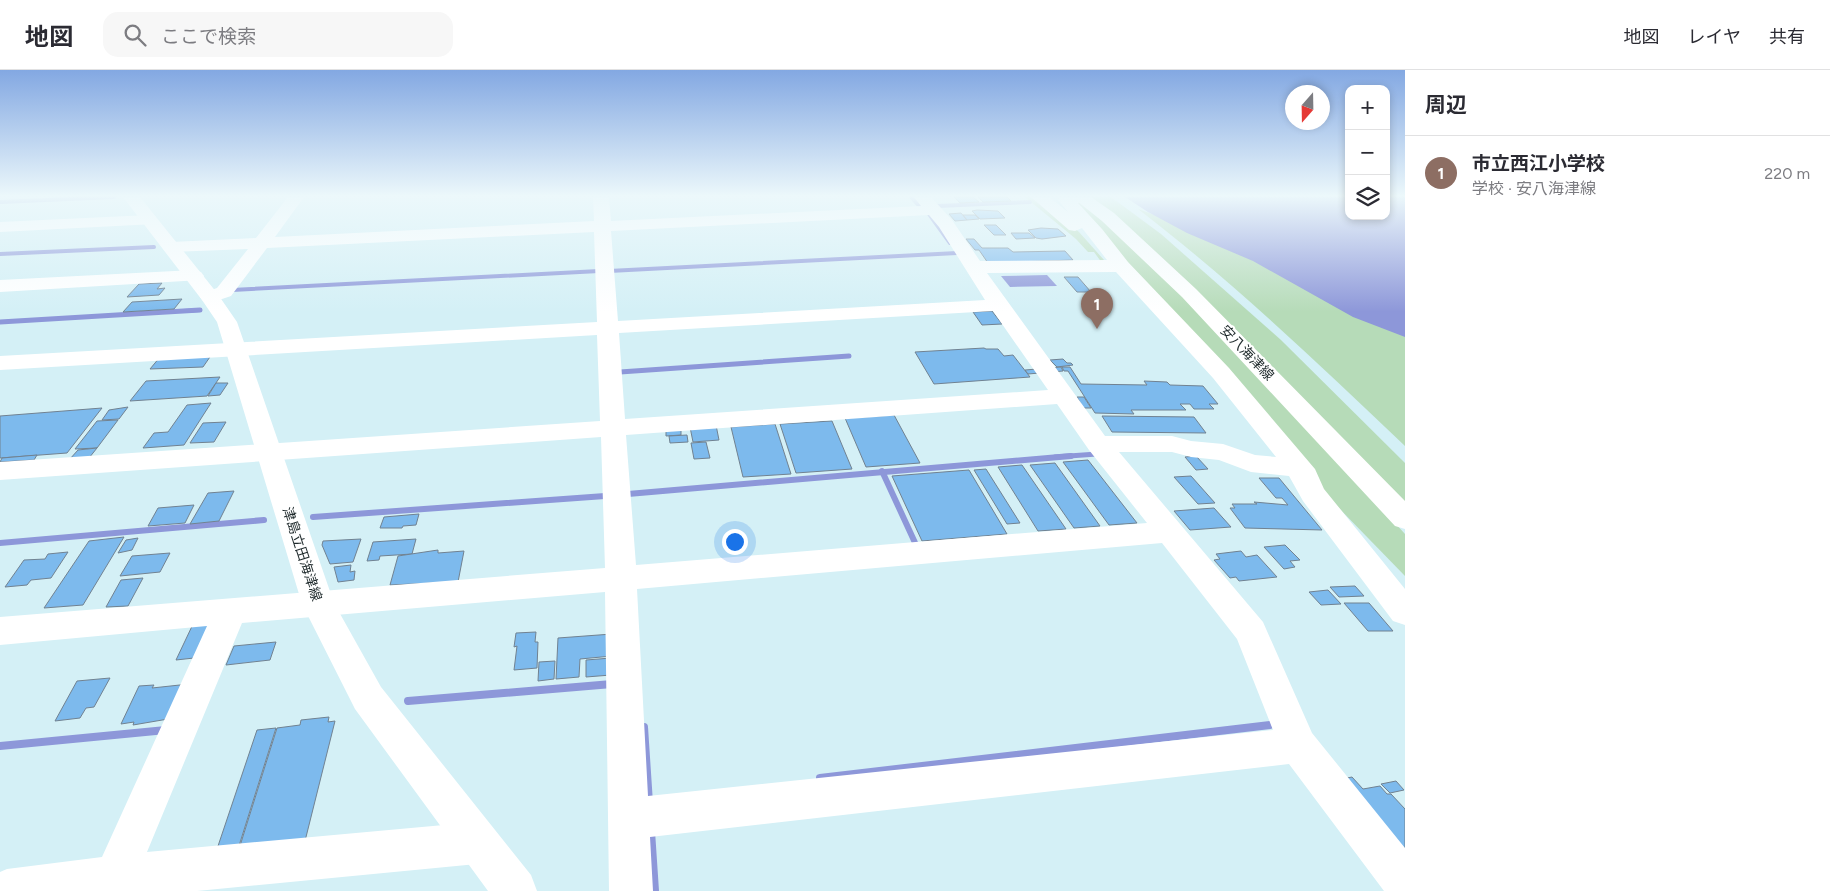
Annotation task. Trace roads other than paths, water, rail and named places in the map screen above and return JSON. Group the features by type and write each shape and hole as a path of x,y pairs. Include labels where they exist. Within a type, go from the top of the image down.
{"street":[{"name":"津島立田海津線","path":"161,235 202,286 227,322 318,604 368,698 515,891"},
{"path":"0,286 202,286 224,292 267,235"},
{"path":"171,247 404,235"},
{"path":"602,235 621,579 631,891"},
{"path":"954,235 999,306 1098,444 1251,632 1298,745 1405,883"},
{"path":"1084,235 1117,266 1135,278 1221,373 1325,500 1405,582"},
{"path":"1097,235 1117,266"},
{"name":"安八海津線","path":"1128,235 1189,293 1405,519"},
{"path":"975,267 1117,266"},
{"path":"0,363 999,306"},
{"path":"0,471 1064,396"},
{"path":"1098,444 1172,444 1191,449 1223,452 1251,463 1299,468"},
{"path":"1299,468 1313,494 1405,612"},
{"path":"0,630 1170,532"},
{"path":"112,884 231,611"},
{"path":"628,819 1298,745"},
{"path":"7,891 112,884 477,843"}],"water":[{"path":"1192,235 1405,235 1405,337 1353,317 1253,261"},
{"path":"1047,275 1057,286 1010,287 1001,276"}],"waterway":[{"path":"944,235 950,243"},
{"path":"0,254 154,247"},
{"path":"609,271 957,253"},
{"path":"232,290 599,271"},
{"path":"0,322 200,310 183,311"},
{"path":"620,372 849,356"},
{"path":"1055,457 1097,454"},
{"path":"883,472 1071,456"},
{"path":"628,494 883,472"},
{"path":"883,472 917,547"},
{"path":"313,517 605,496"},
{"path":"0,543 264,520"},
{"path":"408,701 612,684"},
{"path":"820,778 1270,725"},
{"path":"644,727 649,803"},
{"path":"0,746 166,730"},
{"path":"651,831 655,891"}],"place":[{"name":"市立西江小学校","path":"1097,329"}]}
